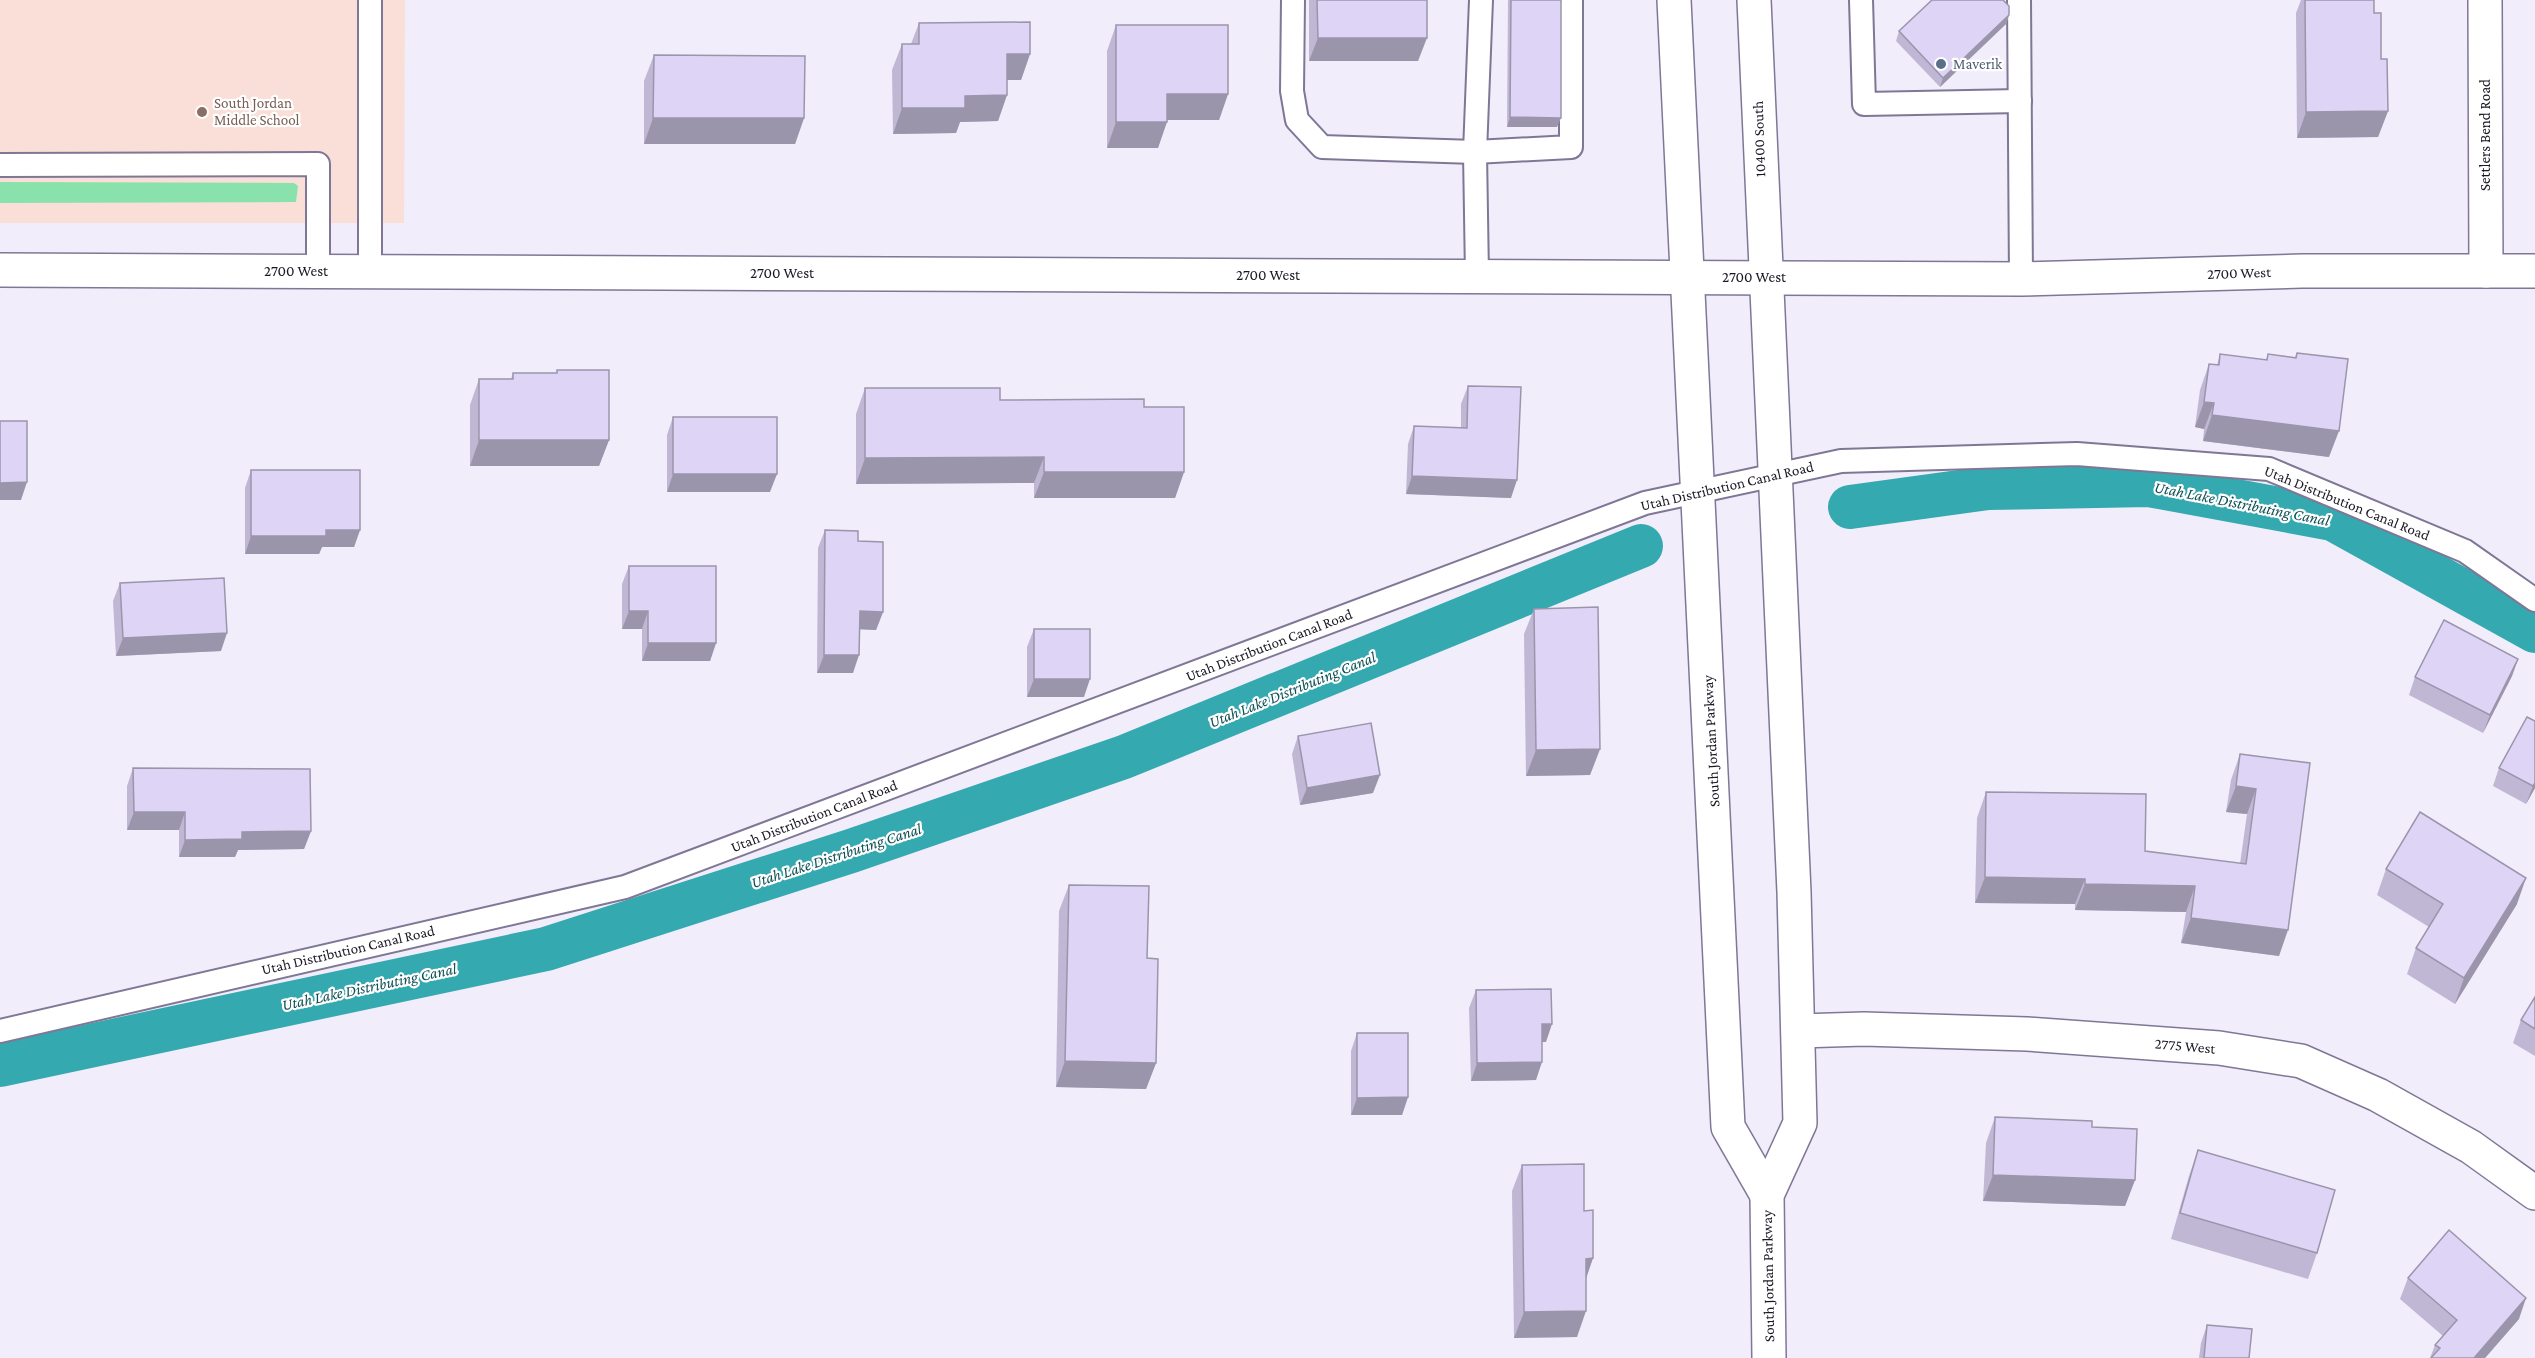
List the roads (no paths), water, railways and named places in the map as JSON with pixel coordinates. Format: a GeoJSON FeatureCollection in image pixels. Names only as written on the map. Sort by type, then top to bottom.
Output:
{"type":"FeatureCollection","features":[{"type":"Feature","properties":{"kind":"main road"},"geometry":{"type":"LineString","coordinates":[[1674,0],[1687,277]]}},
{"type":"Feature","properties":{"kind":"main road","name":"10400 South"},"geometry":{"type":"LineString","coordinates":[[1754,0],[1766,278]]}},
{"type":"Feature","properties":{"kind":"main road","name":"Settlers Bend Road"},"geometry":{"type":"LineString","coordinates":[[2485,0],[2486,271]]}},
{"type":"Feature","properties":{"kind":"main road","name":"2700 West"},"geometry":{"type":"LineString","coordinates":[[0,270],[2021,279],[2302,271],[2535,271]]}},
{"type":"Feature","properties":{"kind":"main road","name":"South Jordan Parkway"},"geometry":{"type":"LineString","coordinates":[[1687,277],[1700,492],[1728,1127],[1767,1195]]}},
{"type":"Feature","properties":{"kind":"main road","name":"South Jordan Parkway"},"geometry":{"type":"LineString","coordinates":[[1766,278],[1799,1032],[1800,1123],[1767,1195],[1769,1358]]}},
{"type":"Feature","properties":{"kind":"main road","name":"2775 West"},"geometry":{"type":"LineString","coordinates":[[1799,1032],[1864,1029],[2027,1034],[2219,1048],[2301,1061],[2378,1095],[2471,1147],[2535,1193]]}},
{"type":"Feature","properties":{"kind":"lane"},"geometry":{"type":"LineString","coordinates":[[370,0],[370,271]]}},
{"type":"Feature","properties":{"kind":"lane"},"geometry":{"type":"LineString","coordinates":[[1293,0],[1292,92],[1297,120],[1322,147],[1475,152],[1571,147],[1571,0]]}},
{"type":"Feature","properties":{"kind":"lane"},"geometry":{"type":"LineString","coordinates":[[1477,276],[1475,152],[1481,0]]}},
{"type":"Feature","properties":{"kind":"lane"},"geometry":{"type":"LineString","coordinates":[[1861,0],[1864,104],[2020,100]]}},
{"type":"Feature","properties":{"kind":"lane"},"geometry":{"type":"LineString","coordinates":[[2019,0],[2021,279]]}},
{"type":"Feature","properties":{"kind":"lane"},"geometry":{"type":"LineString","coordinates":[[0,165],[318,164],[318,271]]}},
{"type":"Feature","properties":{"kind":"lane","name":"Utah Distribution Canal Road"},"geometry":{"type":"LineString","coordinates":[[0,1031],[625,887],[1645,503],[1841,461],[2077,454],[2269,469],[2465,551],[2535,600]]}},
{"type":"Feature","properties":{"kind":"waterway","name":"Utah Lake Distributing Canal"},"geometry":{"type":"LineString","coordinates":[[1850,507],[1988,488],[2149,485],[2333,519],[2535,631]]}},
{"type":"Feature","properties":{"kind":"waterway","name":"Utah Lake Distributing Canal"},"geometry":{"type":"LineString","coordinates":[[0,1065],[546,949],[851,851],[1124,757],[1641,546]]}},
{"type":"Feature","properties":{"kind":"place","name":"Maverik"},"geometry":{"type":"Point","coordinates":[1941,64]}},
{"type":"Feature","properties":{"kind":"place","name":"South Jordan Middle School"},"geometry":{"type":"Point","coordinates":[202,112]}}]}
